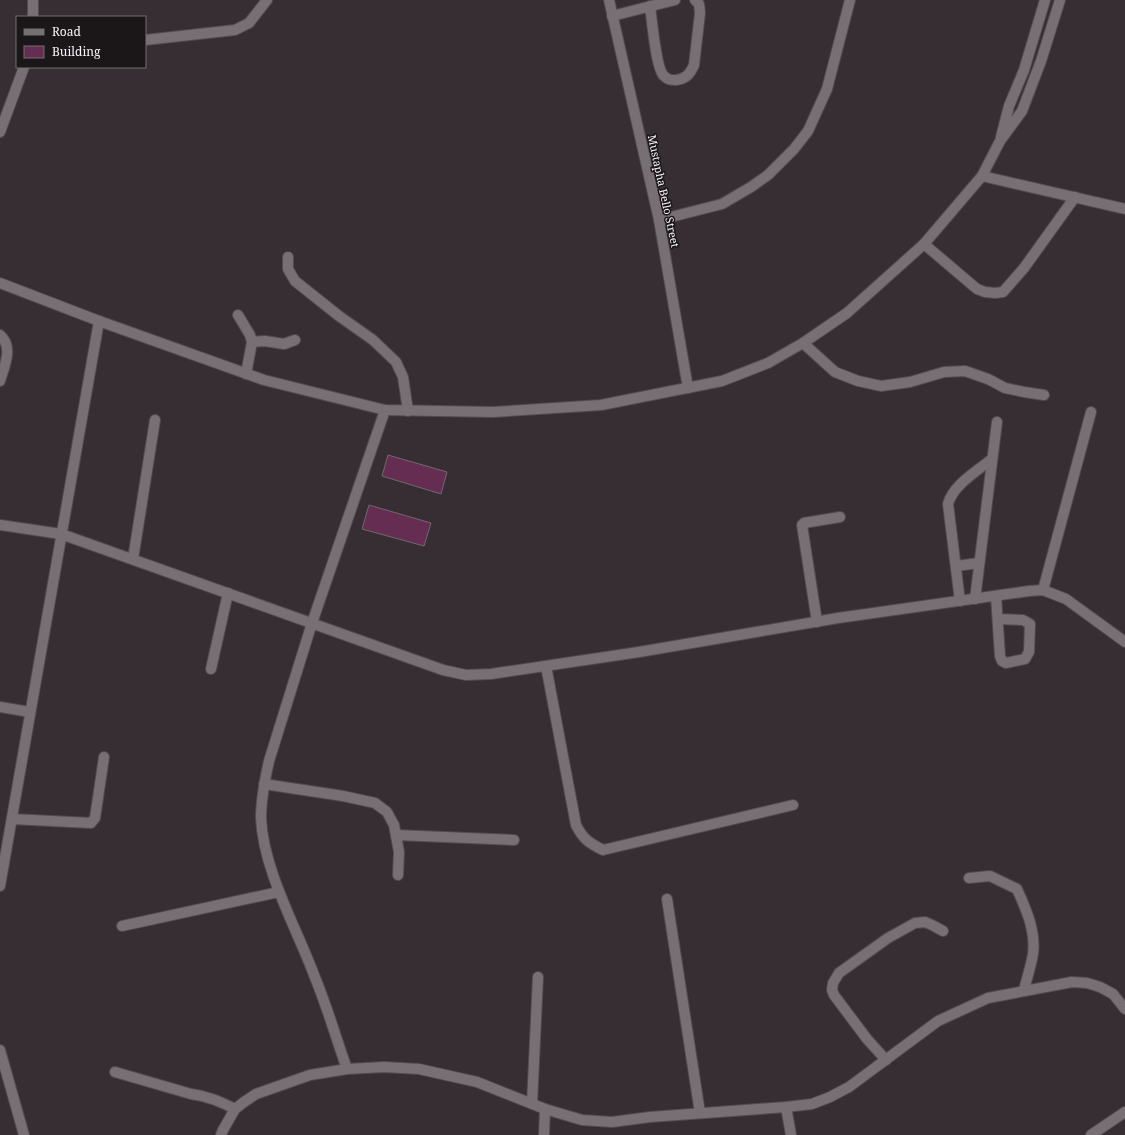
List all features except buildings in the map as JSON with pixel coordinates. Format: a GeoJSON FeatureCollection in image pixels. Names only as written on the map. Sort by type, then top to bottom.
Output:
{"type":"FeatureCollection","features":[{"type":"Feature","properties":{"kind":"street"},"geometry":{"type":"LineString","coordinates":[[33,0],[33,16]]}},
{"type":"Feature","properties":{"kind":"street"},"geometry":{"type":"LineString","coordinates":[[146,40],[235,30],[249,23],[267,0]]}},
{"type":"Feature","properties":{"kind":"street","name":"Mustapha Bello Street"},"geometry":{"type":"LineString","coordinates":[[609,0],[659,220],[688,388]]}},
{"type":"Feature","properties":{"kind":"street"},"geometry":{"type":"LineString","coordinates":[[612,16],[675,0]]}},
{"type":"Feature","properties":{"kind":"street"},"geometry":{"type":"LineString","coordinates":[[650,6],[659,67],[663,76],[670,80],[679,80],[686,77],[691,72],[694,65],[700,13],[699,4],[695,0]]}},
{"type":"Feature","properties":{"kind":"street"},"geometry":{"type":"LineString","coordinates":[[659,220],[722,204],[768,175],[794,149],[808,131],[827,89],[850,0]]}},
{"type":"Feature","properties":{"kind":"street"},"geometry":{"type":"LineString","coordinates":[[1000,141],[1009,106],[1024,70],[1045,0]]}},
{"type":"Feature","properties":{"kind":"street"},"geometry":{"type":"LineString","coordinates":[[1,284],[264,380],[385,410],[493,412],[601,405],[722,381],[768,363],[803,343],[847,313],[924,244],[982,176],[1000,141],[1022,111],[1041,61],[1060,0]]}},
{"type":"Feature","properties":{"kind":"street"},"geometry":{"type":"LineString","coordinates":[[0,132],[24,68]]}},
{"type":"Feature","properties":{"kind":"street"},"geometry":{"type":"LineString","coordinates":[[982,176],[1125,209]]}},
{"type":"Feature","properties":{"kind":"street"},"geometry":{"type":"LineString","coordinates":[[924,244],[977,289],[985,292],[1003,292],[1024,268],[1075,197]]}},
{"type":"Feature","properties":{"kind":"street"},"geometry":{"type":"LineString","coordinates":[[288,257],[288,269],[295,281],[339,316],[373,340],[396,362],[403,377],[408,411]]}},
{"type":"Feature","properties":{"kind":"street"},"geometry":{"type":"LineString","coordinates":[[238,315],[250,335],[252,342],[246,374]]}},
{"type":"Feature","properties":{"kind":"street"},"geometry":{"type":"LineString","coordinates":[[0,882],[99,321]]}},
{"type":"Feature","properties":{"kind":"street"},"geometry":{"type":"LineString","coordinates":[[0,335],[6,343],[8,351],[0,381]]}},
{"type":"Feature","properties":{"kind":"street"},"geometry":{"type":"LineString","coordinates":[[252,342],[265,341],[284,344],[294,340]]}},
{"type":"Feature","properties":{"kind":"street"},"geometry":{"type":"LineString","coordinates":[[803,343],[835,372],[858,381],[881,386],[910,382],[944,372],[966,371],[988,379],[1005,388],[1044,395]]}},
{"type":"Feature","properties":{"kind":"street"},"geometry":{"type":"LineString","coordinates":[[348,1069],[315,975],[279,892],[264,844],[261,817],[264,784],[269,761],[312,623],[385,410]]}},
{"type":"Feature","properties":{"kind":"street"},"geometry":{"type":"LineString","coordinates":[[1043,590],[1091,412]]}},
{"type":"Feature","properties":{"kind":"street"},"geometry":{"type":"LineString","coordinates":[[133,559],[155,420]]}},
{"type":"Feature","properties":{"kind":"street"},"geometry":{"type":"LineString","coordinates":[[975,599],[997,422]]}},
{"type":"Feature","properties":{"kind":"street"},"geometry":{"type":"LineString","coordinates":[[960,601],[948,504],[954,490],[992,459]]}},
{"type":"Feature","properties":{"kind":"street"},"geometry":{"type":"LineString","coordinates":[[817,622],[802,525],[804,523],[840,517]]}},
{"type":"Feature","properties":{"kind":"street"},"geometry":{"type":"LineString","coordinates":[[0,525],[61,534],[443,670],[466,675],[491,674],[546,666],[817,622],[1043,590],[1066,599],[1124,639]]}},
{"type":"Feature","properties":{"kind":"street"},"geometry":{"type":"LineString","coordinates":[[956,566],[979,563]]}},
{"type":"Feature","properties":{"kind":"street"},"geometry":{"type":"LineString","coordinates":[[211,669],[228,593]]}},
{"type":"Feature","properties":{"kind":"street"},"geometry":{"type":"LineString","coordinates":[[996,596],[1000,656],[1002,661],[1006,663],[1025,659],[1029,652],[1030,624],[1023,620],[998,619]]}},
{"type":"Feature","properties":{"kind":"street"},"geometry":{"type":"LineString","coordinates":[[546,666],[576,825],[580,834],[590,844],[603,850],[793,805]]}},
{"type":"Feature","properties":{"kind":"street"},"geometry":{"type":"LineString","coordinates":[[0,706],[30,712]]}},
{"type":"Feature","properties":{"kind":"street"},"geometry":{"type":"LineString","coordinates":[[12,819],[91,823],[95,818],[104,757]]}},
{"type":"Feature","properties":{"kind":"street"},"geometry":{"type":"LineString","coordinates":[[264,784],[343,796],[375,803],[387,812],[394,825],[399,852],[398,875]]}},
{"type":"Feature","properties":{"kind":"street"},"geometry":{"type":"LineString","coordinates":[[396,835],[514,840]]}},
{"type":"Feature","properties":{"kind":"street"},"geometry":{"type":"LineString","coordinates":[[969,878],[990,876],[1017,888],[1028,914],[1033,935],[1033,953],[1024,990]]}},
{"type":"Feature","properties":{"kind":"street"},"geometry":{"type":"LineString","coordinates":[[122,926],[279,892]]}},
{"type":"Feature","properties":{"kind":"street"},"geometry":{"type":"LineString","coordinates":[[667,899],[700,1113]]}},
{"type":"Feature","properties":{"kind":"street"},"geometry":{"type":"LineString","coordinates":[[886,1060],[867,1039],[834,995],[832,990],[833,983],[839,973],[888,938],[915,923],[925,922],[943,931]]}},
{"type":"Feature","properties":{"kind":"street"},"geometry":{"type":"LineString","coordinates":[[532,1104],[538,977]]}},
{"type":"Feature","properties":{"kind":"street"},"geometry":{"type":"LineString","coordinates":[[221,1135],[235,1110],[256,1094],[310,1075],[348,1069],[384,1067],[420,1068],[477,1082],[545,1109],[582,1120],[612,1122],[650,1117],[812,1104],[830,1098],[849,1087],[938,1021],[988,998],[1072,982],[1087,983],[1100,987],[1113,994],[1125,1009]]}},
{"type":"Feature","properties":{"kind":"street"},"geometry":{"type":"LineString","coordinates":[[0,1050],[24,1135]]}},
{"type":"Feature","properties":{"kind":"street"},"geometry":{"type":"LineString","coordinates":[[115,1072],[191,1094],[211,1098],[235,1110]]}},
{"type":"Feature","properties":{"kind":"street"},"geometry":{"type":"LineString","coordinates":[[786,1107],[791,1135]]}},
{"type":"Feature","properties":{"kind":"street"},"geometry":{"type":"LineString","coordinates":[[544,1135],[545,1109]]}},
{"type":"Feature","properties":{"kind":"street"},"geometry":{"type":"LineString","coordinates":[[1091,1135],[1125,1112]]}}]}
